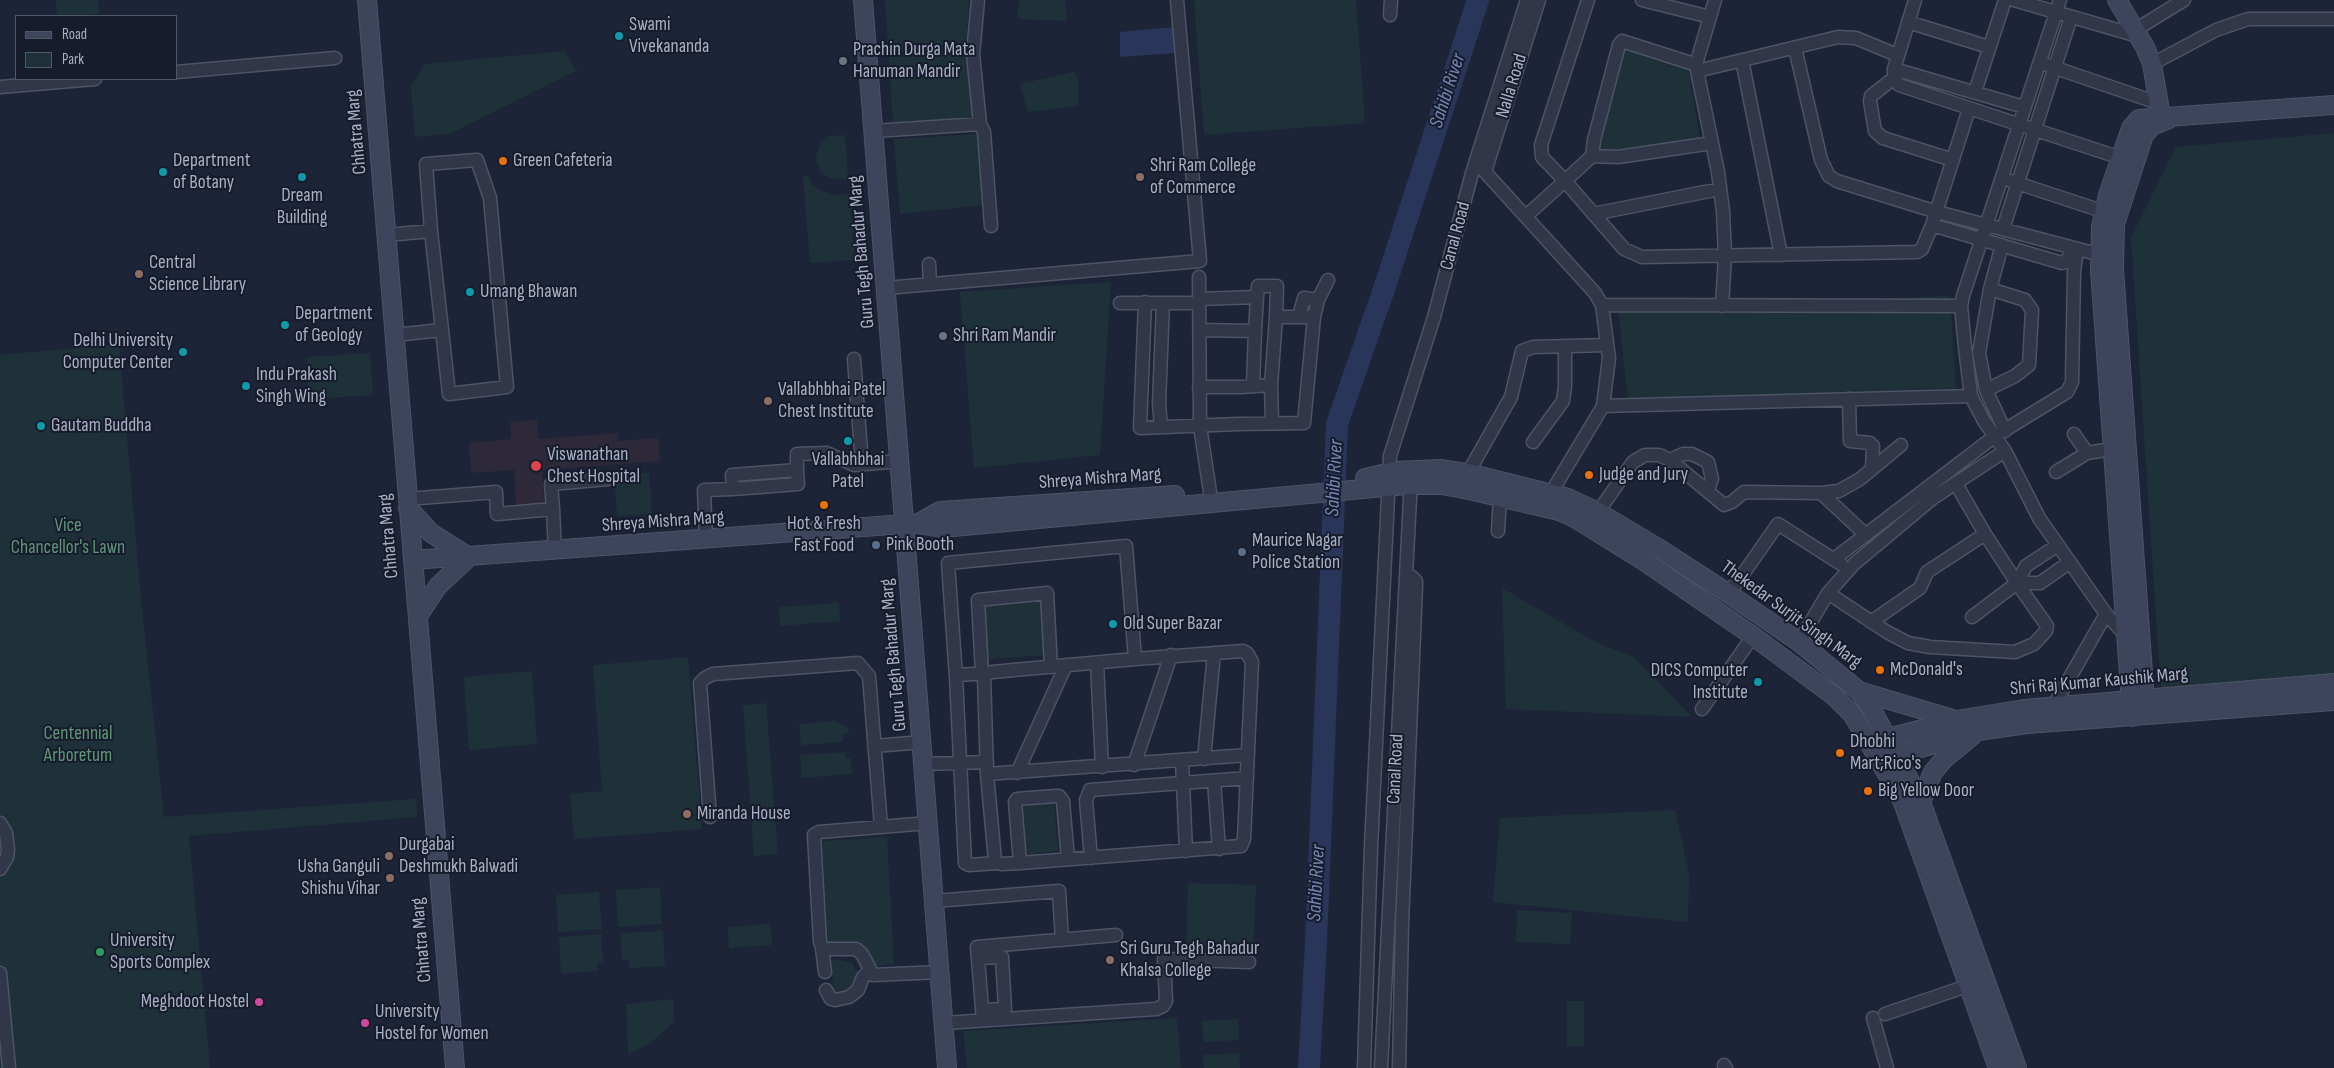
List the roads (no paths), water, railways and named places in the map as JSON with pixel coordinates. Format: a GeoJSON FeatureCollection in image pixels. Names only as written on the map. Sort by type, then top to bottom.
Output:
{"type":"FeatureCollection","features":[{"type":"Feature","properties":{"kind":"street","name":"Chhatra Marg"},"geometry":{"type":"LineString","coordinates":[[367,0],[407,504],[456,1068]]}},
{"type":"Feature","properties":{"kind":"street","name":"Guru Tegh Bahadur Marg"},"geometry":{"type":"LineString","coordinates":[[863,0],[900,461],[911,524],[923,742],[948,1068]]}},
{"type":"Feature","properties":{"kind":"street"},"geometry":{"type":"LineString","coordinates":[[978,0],[973,54],[980,124],[984,132],[990,226]]}},
{"type":"Feature","properties":{"kind":"street"},"geometry":{"type":"LineString","coordinates":[[886,288],[1200,261],[1177,0]]}},
{"type":"Feature","properties":{"kind":"street"},"geometry":{"type":"LineString","coordinates":[[1390,15],[1391,0]]}},
{"type":"Feature","properties":{"kind":"street","name":"Canal Road"},"geometry":{"type":"LineString","coordinates":[[1364,1064],[1381,480],[1434,317],[1476,162],[1527,0]]}},
{"type":"Feature","properties":{"kind":"street","name":"Nalla Road"},"geometry":{"type":"LineString","coordinates":[[1485,172],[1539,0]]}},
{"type":"Feature","properties":{"kind":"street"},"geometry":{"type":"LineString","coordinates":[[1588,0],[1541,145],[1542,157],[1624,249],[1633,255],[1654,258],[1917,252],[1922,249],[1937,212],[1969,109]]}},
{"type":"Feature","properties":{"kind":"street"},"geometry":{"type":"LineString","coordinates":[[1642,0],[1710,17]]}},
{"type":"Feature","properties":{"kind":"street"},"geometry":{"type":"LineString","coordinates":[[1715,0],[1697,68],[1720,189],[1725,256],[1722,306]]}},
{"type":"Feature","properties":{"kind":"street"},"geometry":{"type":"LineString","coordinates":[[1915,0],[1897,55],[1894,73],[1899,86],[2121,158]]}},
{"type":"Feature","properties":{"kind":"street"},"geometry":{"type":"LineString","coordinates":[[1975,92],[2005,0]]}},
{"type":"Feature","properties":{"kind":"street"},"geometry":{"type":"LineString","coordinates":[[2014,0],[2056,13],[2136,33]]}},
{"type":"Feature","properties":{"kind":"street"},"geometry":{"type":"LineString","coordinates":[[2000,434],[1984,422],[1971,396],[1961,306],[1973,262],[1987,225],[2018,124],[2060,0]]}},
{"type":"Feature","properties":{"kind":"street"},"geometry":{"type":"LineString","coordinates":[[2117,0],[2152,64],[2164,114]]}},
{"type":"Feature","properties":{"kind":"street"},"geometry":{"type":"LineString","coordinates":[[2136,33],[2176,2]]}},
{"type":"Feature","properties":{"kind":"street"},"geometry":{"type":"LineString","coordinates":[[2003,229],[2071,17]]}},
{"type":"Feature","properties":{"kind":"street"},"geometry":{"type":"LineString","coordinates":[[2152,64],[2216,30],[2248,19],[2334,19]]}},
{"type":"Feature","properties":{"kind":"street"},"geometry":{"type":"LineString","coordinates":[[1908,22],[1989,47]]}},
{"type":"Feature","properties":{"kind":"street"},"geometry":{"type":"LineString","coordinates":[[1526,216],[1592,156],[1594,140],[1619,45],[1622,41],[1697,68],[1742,60],[1838,37],[1848,37],[1897,55]]}},
{"type":"Feature","properties":{"kind":"street"},"geometry":{"type":"LineString","coordinates":[[1795,48],[1821,160],[1829,176],[1837,181],[1937,212],[2101,255]]}},
{"type":"Feature","properties":{"kind":"street"},"geometry":{"type":"LineString","coordinates":[[178,72],[335,58]]}},
{"type":"Feature","properties":{"kind":"street"},"geometry":{"type":"LineString","coordinates":[[1742,60],[1781,255]]}},
{"type":"Feature","properties":{"kind":"street"},"geometry":{"type":"LineString","coordinates":[[2040,63],[2164,114]]}},
{"type":"Feature","properties":{"kind":"street"},"geometry":{"type":"LineString","coordinates":[[1894,73],[1975,92],[2024,107]]}},
{"type":"Feature","properties":{"kind":"street"},"geometry":{"type":"LineString","coordinates":[[1894,73],[1871,96],[1874,131],[1883,138],[1953,160]]}},
{"type":"Feature","properties":{"kind":"street"},"geometry":{"type":"LineString","coordinates":[[0,87],[83,80]]}},
{"type":"Feature","properties":{"kind":"street"},"geometry":{"type":"LineString","coordinates":[[2139,708],[2125,636],[2101,255],[2101,227],[2104,212],[2121,158],[2135,122],[2139,119],[2164,114],[2334,105]]}},
{"type":"Feature","properties":{"kind":"street"},"geometry":{"type":"LineString","coordinates":[[2139,708],[2141,646],[2114,269],[2115,224],[2144,135],[2164,114]]}},
{"type":"Feature","properties":{"kind":"street"},"geometry":{"type":"LineString","coordinates":[[874,131],[980,124]]}},
{"type":"Feature","properties":{"kind":"street"},"geometry":{"type":"LineString","coordinates":[[1592,156],[1618,157],[1712,143]]}},
{"type":"Feature","properties":{"kind":"street"},"geometry":{"type":"LineString","coordinates":[[477,160],[490,198],[507,387],[448,394],[431,231],[426,164],[477,160]]}},
{"type":"Feature","properties":{"kind":"street"},"geometry":{"type":"LineString","coordinates":[[1476,162],[1596,293],[1602,305],[1609,358],[1603,406],[1551,492]]}},
{"type":"Feature","properties":{"kind":"street"},"geometry":{"type":"LineString","coordinates":[[2002,178],[2104,212]]}},
{"type":"Feature","properties":{"kind":"street"},"geometry":{"type":"LineString","coordinates":[[1593,214],[1720,189]]}},
{"type":"Feature","properties":{"kind":"street"},"geometry":{"type":"LineString","coordinates":[[1932,225],[2065,263],[2068,261],[2074,248]]}},
{"type":"Feature","properties":{"kind":"street"},"geometry":{"type":"LineString","coordinates":[[387,235],[431,231]]}},
{"type":"Feature","properties":{"kind":"street"},"geometry":{"type":"LineString","coordinates":[[2002,245],[1990,289],[1979,353],[1986,390],[2005,451],[2039,518],[2106,614],[2125,636],[2141,646]]}},
{"type":"Feature","properties":{"kind":"street"},"geometry":{"type":"LineString","coordinates":[[1834,559],[2000,434],[2061,397],[2070,387],[2074,248]]}},
{"type":"Feature","properties":{"kind":"street"},"geometry":{"type":"LineString","coordinates":[[928,264],[930,284]]}},
{"type":"Feature","properties":{"kind":"street"},"geometry":{"type":"LineString","coordinates":[[1199,277],[1200,426],[1210,492]]}},
{"type":"Feature","properties":{"kind":"street"},"geometry":{"type":"LineString","coordinates":[[1145,302],[1140,428],[1304,423],[1314,317],[1318,300],[1328,280]]}},
{"type":"Feature","properties":{"kind":"street"},"geometry":{"type":"LineString","coordinates":[[1253,386],[1258,286],[1277,286],[1271,385],[1272,423]]}},
{"type":"Feature","properties":{"kind":"street"},"geometry":{"type":"LineString","coordinates":[[1986,390],[2015,376],[2029,365],[2032,310],[2025,300],[1990,289]]}},
{"type":"Feature","properties":{"kind":"street"},"geometry":{"type":"LineString","coordinates":[[1120,303],[1257,297]]}},
{"type":"Feature","properties":{"kind":"street"},"geometry":{"type":"LineString","coordinates":[[1299,318],[1304,298],[1318,300]]}},
{"type":"Feature","properties":{"kind":"street"},"geometry":{"type":"LineString","coordinates":[[1161,427],[1159,387],[1163,302]]}},
{"type":"Feature","properties":{"kind":"street"},"geometry":{"type":"LineString","coordinates":[[1602,305],[1961,306]]}},
{"type":"Feature","properties":{"kind":"street"},"geometry":{"type":"LineString","coordinates":[[1276,317],[1314,317]]}},
{"type":"Feature","properties":{"kind":"street"},"geometry":{"type":"LineString","coordinates":[[394,335],[442,330]]}},
{"type":"Feature","properties":{"kind":"street"},"geometry":{"type":"LineString","coordinates":[[1200,330],[1255,330]]}},
{"type":"Feature","properties":{"kind":"street"},"geometry":{"type":"LineString","coordinates":[[1468,473],[1511,397],[1522,350],[1526,348],[1607,345]]}},
{"type":"Feature","properties":{"kind":"street"},"geometry":{"type":"LineString","coordinates":[[1534,442],[1563,401],[1565,346]]}},
{"type":"Feature","properties":{"kind":"street"},"geometry":{"type":"LineString","coordinates":[[854,359],[862,464]]}},
{"type":"Feature","properties":{"kind":"street"},"geometry":{"type":"LineString","coordinates":[[1199,387],[1271,385]]}},
{"type":"Feature","properties":{"kind":"street"},"geometry":{"type":"LineString","coordinates":[[1603,406],[1971,396]]}},
{"type":"Feature","properties":{"kind":"street"},"geometry":{"type":"LineString","coordinates":[[1849,399],[1850,441],[1870,443],[1873,446],[1872,469]]}},
{"type":"Feature","properties":{"kind":"street"},"geometry":{"type":"LineString","coordinates":[[2074,434],[2087,453]]}},
{"type":"Feature","properties":{"kind":"street"},"geometry":{"type":"LineString","coordinates":[[1598,512],[1633,462],[1640,457],[1652,454],[1670,460],[1724,504],[1732,502],[1744,492],[1821,493],[1839,491],[1872,469],[1901,445]]}},
{"type":"Feature","properties":{"kind":"street"},"geometry":{"type":"LineString","coordinates":[[2056,472],[2087,453],[2112,449]]}},
{"type":"Feature","properties":{"kind":"street"},"geometry":{"type":"LineString","coordinates":[[1798,642],[1828,594],[1849,569],[1933,498],[2005,451]]}},
{"type":"Feature","properties":{"kind":"street"},"geometry":{"type":"LineString","coordinates":[[706,540],[704,490],[798,484],[797,454],[827,453],[854,465],[900,461]]}},
{"type":"Feature","properties":{"kind":"street"},"geometry":{"type":"LineString","coordinates":[[1670,460],[1692,454],[1708,462],[1712,479],[1708,490]]}},
{"type":"Feature","properties":{"kind":"street","name":"Thekedar Surjit Singh Marg"},"geometry":{"type":"LineString","coordinates":[[1289,491],[1411,478],[1440,469],[1468,473],[1551,492],[1598,512],[1658,548],[1798,642],[1859,691],[1870,706],[1897,754],[1921,802],[2017,1068]]}},
{"type":"Feature","properties":{"kind":"street","name":"Canal Road"},"geometry":{"type":"LineString","coordinates":[[1381,1064],[1411,478]]}},
{"type":"Feature","properties":{"kind":"street","name":"Thekedar Surjit Singh Marg"},"geometry":{"type":"LineString","coordinates":[[1411,478],[1559,511],[1573,517],[1644,561],[1753,636],[1834,696],[1853,715],[1902,800],[1998,1068]]}},
{"type":"Feature","properties":{"kind":"street"},"geometry":{"type":"LineString","coordinates":[[554,551],[551,484],[608,479]]}},
{"type":"Feature","properties":{"kind":"street"},"geometry":{"type":"LineString","coordinates":[[1828,594],[1908,643],[1930,647],[2015,652],[2034,644],[2046,631],[2047,626],[1985,534],[1956,484]]}},
{"type":"Feature","properties":{"kind":"street","name":"Shreya Mishra Marg"},"geometry":{"type":"LineString","coordinates":[[911,524],[940,511],[1210,492],[1289,491]]}},
{"type":"Feature","properties":{"kind":"street","name":"Shreya Mishra Marg"},"geometry":{"type":"LineString","coordinates":[[413,560],[911,524],[942,528],[1289,491]]}},
{"type":"Feature","properties":{"kind":"street"},"geometry":{"type":"LineString","coordinates":[[407,504],[496,492],[498,514],[553,509]]}},
{"type":"Feature","properties":{"kind":"street"},"geometry":{"type":"LineString","coordinates":[[1821,493],[1866,535]]}},
{"type":"Feature","properties":{"kind":"street"},"geometry":{"type":"LineString","coordinates":[[1498,531],[1500,497]]}},
{"type":"Feature","properties":{"kind":"street"},"geometry":{"type":"LineString","coordinates":[[407,504],[431,533],[469,557],[438,586],[418,616]]}},
{"type":"Feature","properties":{"kind":"street"},"geometry":{"type":"LineString","coordinates":[[1726,592],[1736,584],[1778,524],[1849,569]]}},
{"type":"Feature","properties":{"kind":"street"},"geometry":{"type":"LineString","coordinates":[[1871,622],[1920,588],[1927,572],[1985,534]]}},
{"type":"Feature","properties":{"kind":"street"},"geometry":{"type":"LineString","coordinates":[[1972,618],[2018,584],[2026,566],[2058,545]]}},
{"type":"Feature","properties":{"kind":"street"},"geometry":{"type":"LineString","coordinates":[[956,677],[959,674],[1171,656],[1244,651],[1248,653],[1252,662],[1244,839],[1237,848],[969,866],[965,863],[956,677],[948,563],[1126,546],[1135,659]]}},
{"type":"Feature","properties":{"kind":"street"},"geometry":{"type":"LineString","coordinates":[[2018,584],[2040,583],[2070,562]]}},
{"type":"Feature","properties":{"kind":"street"},"geometry":{"type":"LineString","coordinates":[[1364,1064],[1399,1064],[1402,924],[1416,586],[1416,581],[1412,577],[1406,576]]}},
{"type":"Feature","properties":{"kind":"street"},"geometry":{"type":"LineString","coordinates":[[997,863],[994,857],[987,768],[983,679],[985,673],[978,600],[1047,593],[1051,667]]}},
{"type":"Feature","properties":{"kind":"street"},"geometry":{"type":"LineString","coordinates":[[2054,705],[2106,614]]}},
{"type":"Feature","properties":{"kind":"street"},"geometry":{"type":"LineString","coordinates":[[1702,709],[1753,636]]}},
{"type":"Feature","properties":{"kind":"street"},"geometry":{"type":"LineString","coordinates":[[1204,759],[1214,653]]}},
{"type":"Feature","properties":{"kind":"street"},"geometry":{"type":"LineString","coordinates":[[1134,765],[1171,656]]}},
{"type":"Feature","properties":{"kind":"street"},"geometry":{"type":"LineString","coordinates":[[1098,662],[1102,767]]}},
{"type":"Feature","properties":{"kind":"street"},"geometry":{"type":"LineString","coordinates":[[710,817],[700,684],[705,678],[713,674],[858,663],[864,667],[869,676],[881,827]]}},
{"type":"Feature","properties":{"kind":"street"},"geometry":{"type":"LineString","coordinates":[[1017,772],[1066,665]]}},
{"type":"Feature","properties":{"kind":"street","name":"Shri Raj Kumar Kaushik Marg"},"geometry":{"type":"LineString","coordinates":[[1881,761],[1897,754],[1978,731],[2334,683]]}},
{"type":"Feature","properties":{"kind":"street"},"geometry":{"type":"LineString","coordinates":[[1859,691],[1957,720]]}},
{"type":"Feature","properties":{"kind":"street","name":"Shri Raj Kumar Kaushik Marg"},"geometry":{"type":"LineString","coordinates":[[1872,746],[1888,738],[1957,720],[2054,705],[2139,708],[2334,701]]}},
{"type":"Feature","properties":{"kind":"street"},"geometry":{"type":"LineString","coordinates":[[1921,802],[1933,772],[1944,759],[1978,731]]}},
{"type":"Feature","properties":{"kind":"street"},"geometry":{"type":"LineString","coordinates":[[874,746],[923,742]]}},
{"type":"Feature","properties":{"kind":"street"},"geometry":{"type":"LineString","coordinates":[[925,764],[960,763],[1017,772],[1134,765],[1248,755]]}},
{"type":"Feature","properties":{"kind":"street"},"geometry":{"type":"LineString","coordinates":[[1182,761],[1186,851]]}},
{"type":"Feature","properties":{"kind":"street"},"geometry":{"type":"LineString","coordinates":[[1089,768],[1090,790],[1086,800],[1091,858]]}},
{"type":"Feature","properties":{"kind":"street"},"geometry":{"type":"LineString","coordinates":[[1090,790],[1247,778]]}},
{"type":"Feature","properties":{"kind":"street"},"geometry":{"type":"LineString","coordinates":[[1214,781],[1219,849]]}},
{"type":"Feature","properties":{"kind":"street"},"geometry":{"type":"LineString","coordinates":[[1020,863],[1015,802],[1017,799],[1056,796],[1060,796],[1063,801],[1068,860]]}},
{"type":"Feature","properties":{"kind":"street"},"geometry":{"type":"LineString","coordinates":[[825,972],[820,942],[814,835],[819,832],[929,822]]}},
{"type":"Feature","properties":{"kind":"street"},"geometry":{"type":"LineString","coordinates":[[0,823],[6,833],[8,849],[7,857],[0,869]]}},
{"type":"Feature","properties":{"kind":"street"},"geometry":{"type":"LineString","coordinates":[[935,901],[1059,891],[1062,940]]}},
{"type":"Feature","properties":{"kind":"street"},"geometry":{"type":"LineString","coordinates":[[982,1015],[977,947],[1116,935]]}},
{"type":"Feature","properties":{"kind":"street"},"geometry":{"type":"LineString","coordinates":[[822,948],[856,949],[862,954],[873,975],[940,972]]}},
{"type":"Feature","properties":{"kind":"street"},"geometry":{"type":"LineString","coordinates":[[944,1023],[1005,1009],[1002,956],[978,958]]}},
{"type":"Feature","properties":{"kind":"street"},"geometry":{"type":"LineString","coordinates":[[982,1015],[1156,1009],[1163,1006],[1166,1001],[1164,959],[1250,962]]}},
{"type":"Feature","properties":{"kind":"street"},"geometry":{"type":"LineString","coordinates":[[826,990],[830,999],[835,1000],[849,997],[858,990],[863,977],[870,970]]}},
{"type":"Feature","properties":{"kind":"street"},"geometry":{"type":"LineString","coordinates":[[0,973],[9,1068]]}},
{"type":"Feature","properties":{"kind":"street"},"geometry":{"type":"LineString","coordinates":[[1886,1068],[1879,1016],[1986,980]]}},
{"type":"Feature","properties":{"kind":"water"},"geometry":{"type":"Polygon","coordinates":[[[1174,27],[1175,53],[1120,57],[1120,32],[1174,27]]]}},
{"type":"Feature","properties":{"kind":"waterway","name":"Sahibi River"},"geometry":{"type":"LineString","coordinates":[[1309,1068],[1316,942],[1337,424],[1385,286],[1478,0]]}},
{"type":"Feature","properties":{"kind":"place","name":"Swami Vivekananda"},"geometry":{"type":"Point","coordinates":[619,36]}},
{"type":"Feature","properties":{"kind":"place","name":"Prachin Durga Mata Hanuman Mandir"},"geometry":{"type":"Point","coordinates":[843,61]}},
{"type":"Feature","properties":{"kind":"place","name":"Green Cafeteria"},"geometry":{"type":"Point","coordinates":[503,161]}},
{"type":"Feature","properties":{"kind":"place","name":"Department of Botany"},"geometry":{"type":"Point","coordinates":[163,172]}},
{"type":"Feature","properties":{"kind":"place","name":"Dream Building"},"geometry":{"type":"Point","coordinates":[302,177]}},
{"type":"Feature","properties":{"kind":"place","name":"Shri Ram College of Commerce"},"geometry":{"type":"Point","coordinates":[1140,177]}},
{"type":"Feature","properties":{"kind":"place","name":"Central Science Library"},"geometry":{"type":"Point","coordinates":[139,274]}},
{"type":"Feature","properties":{"kind":"place","name":"Umang Bhawan"},"geometry":{"type":"Point","coordinates":[470,292]}},
{"type":"Feature","properties":{"kind":"place","name":"Department of Geology"},"geometry":{"type":"Point","coordinates":[285,325]}},
{"type":"Feature","properties":{"kind":"place","name":"Shri Ram Mandir"},"geometry":{"type":"Point","coordinates":[943,336]}},
{"type":"Feature","properties":{"kind":"place","name":"Delhi University Computer Center"},"geometry":{"type":"Point","coordinates":[183,352]}},
{"type":"Feature","properties":{"kind":"place","name":"Indu Prakash Singh Wing"},"geometry":{"type":"Point","coordinates":[246,386]}},
{"type":"Feature","properties":{"kind":"place","name":"Vallabhbhai Patel Chest Institute"},"geometry":{"type":"Point","coordinates":[768,401]}},
{"type":"Feature","properties":{"kind":"place","name":"Gautam Buddha"},"geometry":{"type":"Point","coordinates":[41,426]}},
{"type":"Feature","properties":{"kind":"place","name":"Vallabhbhai Patel"},"geometry":{"type":"Point","coordinates":[848,441]}},
{"type":"Feature","properties":{"kind":"place","name":"Viswanathan Chest Hospital"},"geometry":{"type":"Point","coordinates":[536,466]}},
{"type":"Feature","properties":{"kind":"place","name":"Judge and Jury"},"geometry":{"type":"Point","coordinates":[1589,475]}},
{"type":"Feature","properties":{"kind":"place","name":"Hot & Fresh Fast Food"},"geometry":{"type":"Point","coordinates":[824,505]}},
{"type":"Feature","properties":{"kind":"place","name":"Pink Booth"},"geometry":{"type":"Point","coordinates":[876,545]}},
{"type":"Feature","properties":{"kind":"place","name":"Maurice Nagar Police Station"},"geometry":{"type":"Point","coordinates":[1242,552]}},
{"type":"Feature","properties":{"kind":"place","name":"Old Super Bazar"},"geometry":{"type":"Point","coordinates":[1113,624]}},
{"type":"Feature","properties":{"kind":"place","name":"McDonald's"},"geometry":{"type":"Point","coordinates":[1880,670]}},
{"type":"Feature","properties":{"kind":"place","name":"DICS Computer Institute"},"geometry":{"type":"Point","coordinates":[1758,682]}},
{"type":"Feature","properties":{"kind":"place","name":"Dhobhi Mart;Rico's"},"geometry":{"type":"Point","coordinates":[1840,753]}},
{"type":"Feature","properties":{"kind":"place","name":"Big Yellow Door"},"geometry":{"type":"Point","coordinates":[1868,791]}},
{"type":"Feature","properties":{"kind":"place","name":"Miranda House"},"geometry":{"type":"Point","coordinates":[687,814]}},
{"type":"Feature","properties":{"kind":"place","name":"Durgabai Deshmukh Balwadi"},"geometry":{"type":"Point","coordinates":[389,856]}},
{"type":"Feature","properties":{"kind":"place","name":"Usha Ganguli Shishu Vihar"},"geometry":{"type":"Point","coordinates":[390,878]}},
{"type":"Feature","properties":{"kind":"place","name":"University Sports Complex"},"geometry":{"type":"Point","coordinates":[100,952]}},
{"type":"Feature","properties":{"kind":"place","name":"Sri Guru Tegh Bahadur Khalsa College"},"geometry":{"type":"Point","coordinates":[1110,960]}},
{"type":"Feature","properties":{"kind":"place","name":"Meghdoot Hostel"},"geometry":{"type":"Point","coordinates":[259,1002]}},
{"type":"Feature","properties":{"kind":"place","name":"University Hostel for Women"},"geometry":{"type":"Point","coordinates":[365,1023]}},
{"type":"Feature","properties":{"kind":"park label","name":"Vice Chancellor's Lawn"},"geometry":{"type":"Point","coordinates":[68,537]}},
{"type":"Feature","properties":{"kind":"park label","name":"Centennial Arboretum"},"geometry":{"type":"Point","coordinates":[78,745]}}]}
